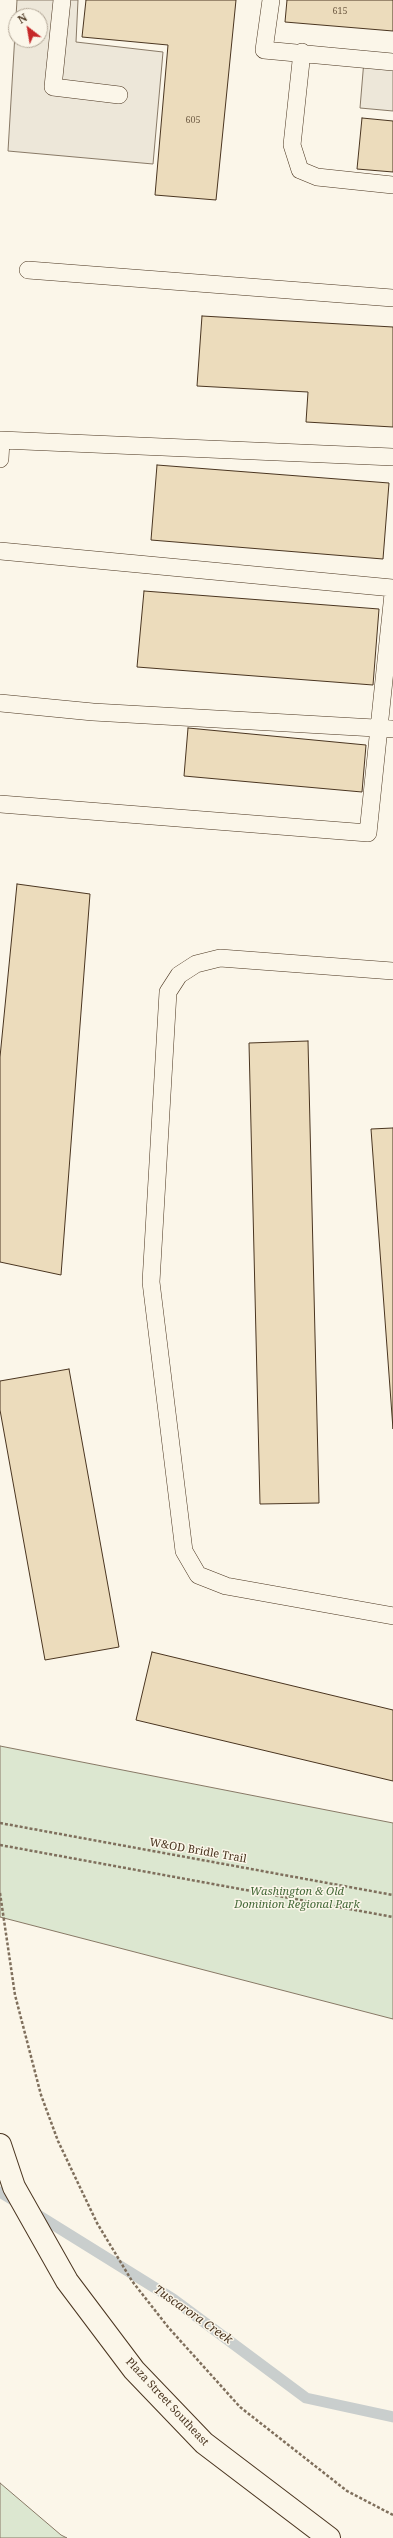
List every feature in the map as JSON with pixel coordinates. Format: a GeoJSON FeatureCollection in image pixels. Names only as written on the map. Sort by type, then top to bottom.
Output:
{"type":"FeatureCollection","features":[{"type":"Feature","properties":{"kind":"main road","name":"Plaza Street Southeast"},"geometry":{"type":"LineString","coordinates":[[0,2145],[14,2187],[67,2281],[134,2370],[204,2443],[329,2538]]}},
{"type":"Feature","properties":{"kind":"lane"},"geometry":{"type":"LineString","coordinates":[[62,0],[53,87],[118,95]]}},
{"type":"Feature","properties":{"kind":"lane"},"geometry":{"type":"LineString","coordinates":[[270,0],[264,50],[302,52],[393,62]]}},
{"type":"Feature","properties":{"kind":"lane"},"geometry":{"type":"LineString","coordinates":[[302,52],[292,145],[300,170],[317,176],[393,185]]}},
{"type":"Feature","properties":{"kind":"lane"},"geometry":{"type":"LineString","coordinates":[[28,270],[393,298]]}},
{"type":"Feature","properties":{"kind":"lane"},"geometry":{"type":"LineString","coordinates":[[0,459],[1,440],[393,456]]}},
{"type":"Feature","properties":{"kind":"lane"},"geometry":{"type":"LineString","coordinates":[[0,551],[393,588]]}},
{"type":"Feature","properties":{"kind":"lane"},"geometry":{"type":"LineString","coordinates":[[0,804],[368,833],[386,729],[393,594]]}},
{"type":"Feature","properties":{"kind":"lane"},"geometry":{"type":"LineString","coordinates":[[0,703],[93,712],[386,729]]}},
{"type":"Feature","properties":{"kind":"lane"},"geometry":{"type":"LineString","coordinates":[[393,971],[220,958],[196,964],[179,974],[168,992],[151,1282],[184,1550],[198,1575],[226,1586],[393,1616]]}},
{"type":"Feature","properties":{"kind":"path","name":"W&OD Bridle Trail"},"geometry":{"type":"LineString","coordinates":[[0,1823],[393,1895]]}},
{"type":"Feature","properties":{"kind":"path"},"geometry":{"type":"LineString","coordinates":[[0,1845],[393,1917]]}},
{"type":"Feature","properties":{"kind":"path"},"geometry":{"type":"LineString","coordinates":[[0,1893],[15,1995],[41,2095],[58,2141],[97,2223],[132,2281],[168,2327],[240,2407],[347,2491],[393,2516]]}},
{"type":"Feature","properties":{"kind":"green space","name":"Washington & Old Dominion Regional Park"},"geometry":{"type":"Polygon","coordinates":[[[0,1746],[393,1823],[393,2019],[0,1917],[0,1746]]]}},
{"type":"Feature","properties":{"kind":"green space"},"geometry":{"type":"Polygon","coordinates":[[[0,2483],[61,2535],[67,2538],[0,2538],[0,2483]]]}},
{"type":"Feature","properties":{"kind":"shaded area"},"geometry":{"type":"Polygon","coordinates":[[[17,0],[78,0],[76,42],[163,52],[153,164],[8,151],[14,48],[48,48],[48,8],[16,8],[17,0]]]}},
{"type":"Feature","properties":{"kind":"shaded area"},"geometry":{"type":"Polygon","coordinates":[[[364,60],[393,62],[393,111],[360,108],[364,60]]]}},
{"type":"Feature","properties":{"kind":"building"},"geometry":{"type":"Polygon","coordinates":[[[86,0],[236,0],[216,200],[155,195],[168,45],[82,37],[86,0]]]}},
{"type":"Feature","properties":{"kind":"building"},"geometry":{"type":"Polygon","coordinates":[[[287,0],[393,0],[393,31],[285,22],[287,0]]]}},
{"type":"Feature","properties":{"kind":"building"},"geometry":{"type":"Polygon","coordinates":[[[362,118],[393,121],[393,172],[357,169],[362,118]]]}},
{"type":"Feature","properties":{"kind":"building"},"geometry":{"type":"Polygon","coordinates":[[[202,316],[393,327],[393,427],[306,422],[308,392],[197,386],[202,316]]]}},
{"type":"Feature","properties":{"kind":"building"},"geometry":{"type":"Polygon","coordinates":[[[157,465],[389,483],[383,559],[151,540],[157,465]]]}},
{"type":"Feature","properties":{"kind":"building"},"geometry":{"type":"Polygon","coordinates":[[[144,591],[379,609],[373,685],[137,667],[144,591]]]}},
{"type":"Feature","properties":{"kind":"building"},"geometry":{"type":"Polygon","coordinates":[[[188,728],[366,745],[362,792],[184,776],[188,728]]]}},
{"type":"Feature","properties":{"kind":"building"},"geometry":{"type":"Polygon","coordinates":[[[17,884],[90,894],[61,1275],[0,1262],[0,1057],[17,884]]]}},
{"type":"Feature","properties":{"kind":"building"},"geometry":{"type":"Polygon","coordinates":[[[308,1041],[319,1503],[260,1504],[249,1043],[308,1041]]]}},
{"type":"Feature","properties":{"kind":"building"},"geometry":{"type":"Polygon","coordinates":[[[393,1128],[393,1429],[371,1129],[393,1128]]]}},
{"type":"Feature","properties":{"kind":"building"},"geometry":{"type":"Polygon","coordinates":[[[69,1369],[119,1647],[45,1660],[0,1410],[0,1381],[69,1369]]]}},
{"type":"Feature","properties":{"kind":"building"},"geometry":{"type":"Polygon","coordinates":[[[152,1652],[393,1710],[393,1781],[136,1720],[152,1652]]]}},
{"type":"Feature","properties":{"kind":"waterway","name":"Tuscarora Creek"},"geometry":{"type":"LineString","coordinates":[[0,2192],[18,2203]]}},
{"type":"Feature","properties":{"kind":"waterway","name":"Tuscarora Creek"},"geometry":{"type":"LineString","coordinates":[[33,2212],[173,2299],[306,2398],[393,2417]]}}]}
